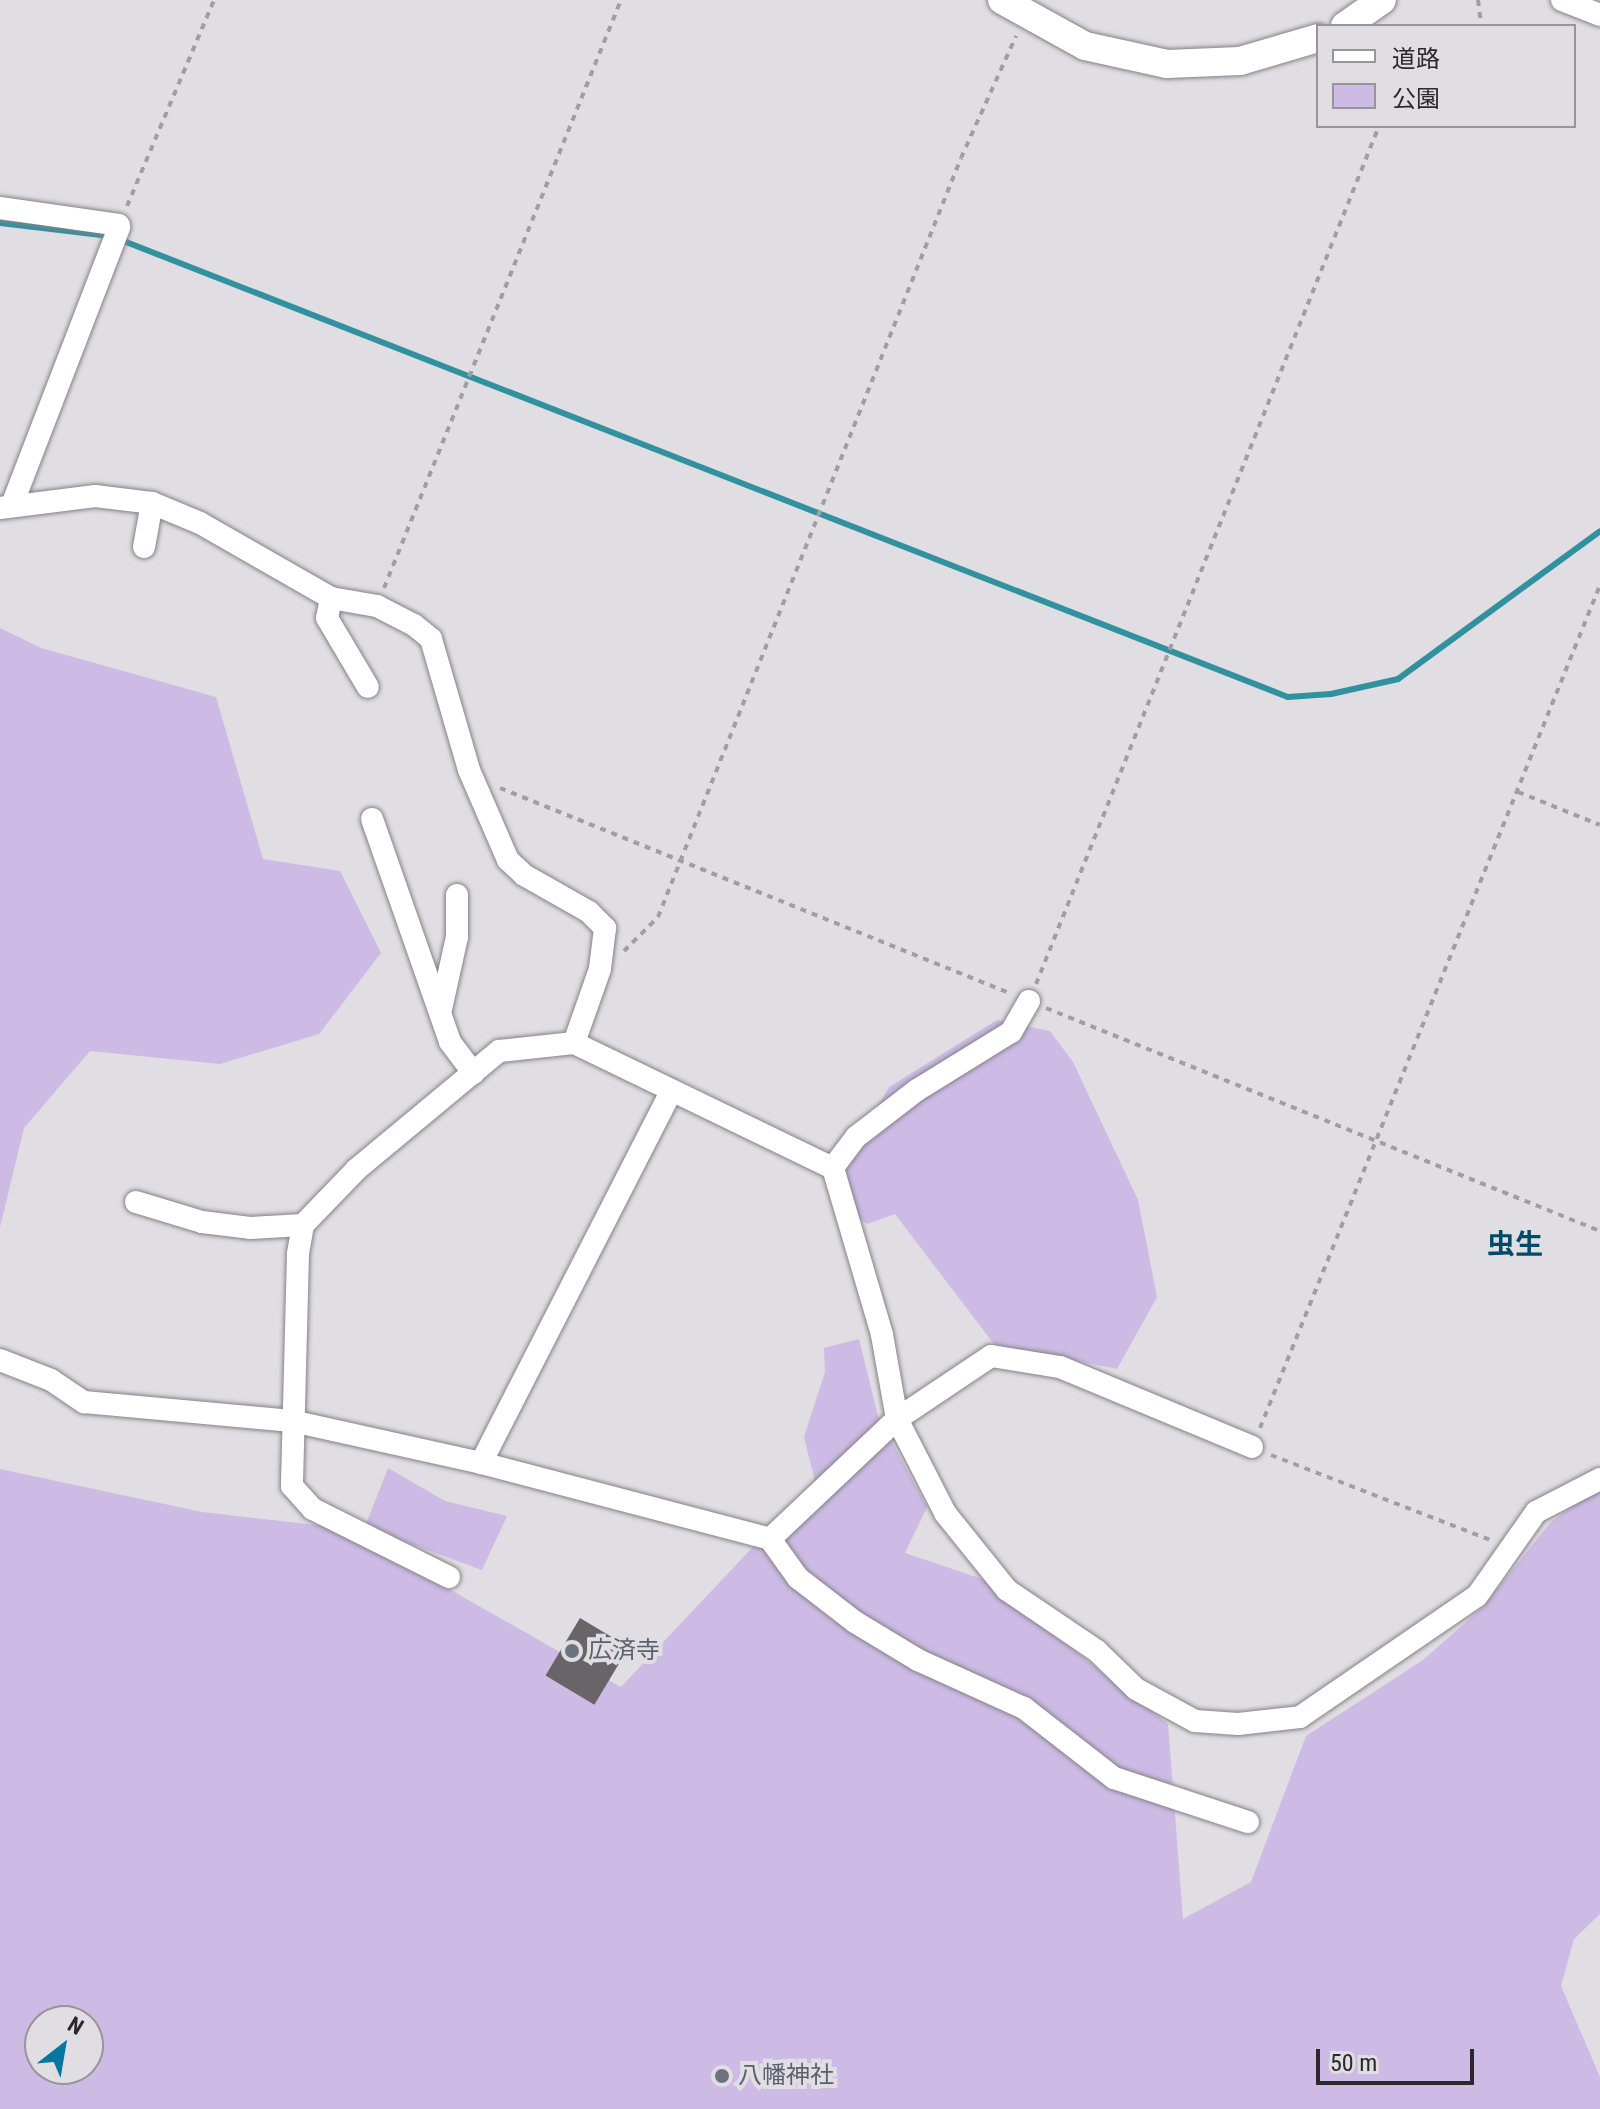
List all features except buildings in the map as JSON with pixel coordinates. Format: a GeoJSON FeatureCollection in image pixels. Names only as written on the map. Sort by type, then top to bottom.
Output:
{"type":"FeatureCollection","features":[{"type":"Feature","properties":{"kind":"main road"},"geometry":{"type":"LineString","coordinates":[[1348,24],[1382,0]]}},
{"type":"Feature","properties":{"kind":"main road"},"geometry":{"type":"LineString","coordinates":[[1014,6],[1085,46],[1167,64],[1240,61],[1316,39]]}},
{"type":"Feature","properties":{"kind":"street"},"geometry":{"type":"LineString","coordinates":[[1562,0],[1600,15]]}},
{"type":"Feature","properties":{"kind":"street"},"geometry":{"type":"LineString","coordinates":[[0,208],[116,231],[6,506],[95,496],[152,503],[200,523],[331,598],[377,606],[431,639],[472,777],[508,860],[524,875],[589,912],[605,928],[600,969],[574,1043]]}},
{"type":"Feature","properties":{"kind":"street"},"geometry":{"type":"LineString","coordinates":[[144,547],[152,503]]}},
{"type":"Feature","properties":{"kind":"street"},"geometry":{"type":"LineString","coordinates":[[331,598],[327,618],[368,687]]}},
{"type":"Feature","properties":{"kind":"street"},"geometry":{"type":"LineString","coordinates":[[372,819],[450,1042],[473,1073]]}},
{"type":"Feature","properties":{"kind":"street"},"geometry":{"type":"LineString","coordinates":[[440,1010],[457,937],[457,895]]}},
{"type":"Feature","properties":{"kind":"street"},"geometry":{"type":"LineString","coordinates":[[833,1168],[856,1137],[905,1100],[1011,1032],[1029,1001]]}},
{"type":"Feature","properties":{"kind":"street"},"geometry":{"type":"LineString","coordinates":[[449,1577],[313,1509],[292,1486],[292,1421],[303,1225],[357,1169],[499,1051],[574,1043],[670,1093],[833,1168],[882,1335],[897,1419],[945,1513],[1007,1590],[1097,1651],[1136,1689],[1195,1721],[1238,1724],[1300,1717],[1477,1596],[1508,1547],[1536,1512],[1600,1479]]}},
{"type":"Feature","properties":{"kind":"street"},"geometry":{"type":"LineString","coordinates":[[481,1463],[670,1093]]}},
{"type":"Feature","properties":{"kind":"street"},"geometry":{"type":"LineString","coordinates":[[136,1202],[202,1222],[250,1228],[303,1225]]}},
{"type":"Feature","properties":{"kind":"street"},"geometry":{"type":"LineString","coordinates":[[770,1539],[897,1419],[991,1356],[1060,1367],[1252,1447]]}},
{"type":"Feature","properties":{"kind":"street"},"geometry":{"type":"LineString","coordinates":[[0,1360],[51,1380],[84,1402],[292,1421],[481,1463],[770,1539],[798,1578],[855,1622],[918,1660],[1024,1708],[1114,1778],[1248,1822]]}},
{"type":"Feature","properties":{"kind":"path"},"geometry":{"type":"LineString","coordinates":[[116,231],[214,0]]}},
{"type":"Feature","properties":{"kind":"path"},"geometry":{"type":"LineString","coordinates":[[377,606],[621,0]]}},
{"type":"Feature","properties":{"kind":"path"},"geometry":{"type":"LineString","coordinates":[[1478,0],[1481,24]]}},
{"type":"Feature","properties":{"kind":"path"},"geometry":{"type":"LineString","coordinates":[[600,969],[637,942],[658,917],[961,158],[1014,6]]}},
{"type":"Feature","properties":{"kind":"path"},"geometry":{"type":"LineString","coordinates":[[1029,1001],[1378,128]]}},
{"type":"Feature","properties":{"kind":"path"},"geometry":{"type":"LineString","coordinates":[[1508,1547],[1252,1447],[1600,585]]}},
{"type":"Feature","properties":{"kind":"path"},"geometry":{"type":"LineString","coordinates":[[472,777],[1600,1231]]}},
{"type":"Feature","properties":{"kind":"path"},"geometry":{"type":"LineString","coordinates":[[1518,792],[1600,825]]}},
{"type":"Feature","properties":{"kind":"green space"},"geometry":{"type":"Polygon","coordinates":[[[0,628],[41,648],[216,697],[263,859],[340,871],[381,953],[319,1034],[220,1064],[90,1051],[24,1128],[0,1227],[0,628]]]}},
{"type":"Feature","properties":{"kind":"green space"},"geometry":{"type":"Polygon","coordinates":[[[997,1020],[1050,1031],[1073,1062],[1138,1200],[1157,1297],[1117,1369],[994,1344],[895,1214],[867,1224],[828,1192],[889,1087],[997,1020]]]}},
{"type":"Feature","properties":{"kind":"green space"},"geometry":{"type":"Polygon","coordinates":[[[859,1339],[878,1416],[927,1507],[905,1553],[985,1580],[1168,1724],[1183,1919],[1251,1882],[1306,1736],[1423,1660],[1483,1607],[1550,1523],[1600,1486],[1600,1914],[1574,1939],[1561,1986],[1600,2077],[1600,2109],[0,2109],[0,1469],[202,1512],[342,1528],[621,1687],[815,1481],[804,1437],[825,1372],[824,1348],[859,1339]]]}},
{"type":"Feature","properties":{"kind":"green space"},"geometry":{"type":"Polygon","coordinates":[[[388,1468],[445,1501],[507,1516],[482,1570],[365,1527],[388,1468]]]}},
{"type":"Feature","properties":{"kind":"waterway"},"geometry":{"type":"LineString","coordinates":[[0,223],[110,236]]}},
{"type":"Feature","properties":{"kind":"waterway"},"geometry":{"type":"LineString","coordinates":[[121,240],[1288,697],[1331,694],[1398,679],[1600,531]]}},
{"type":"Feature","properties":{"kind":"place","name":"広済寺"},"geometry":{"type":"Point","coordinates":[572,1651]}},
{"type":"Feature","properties":{"kind":"place","name":"八幡神社"},"geometry":{"type":"Point","coordinates":[722,2076]}},
{"type":"Feature","properties":{"kind":"district","name":"虫生"},"geometry":{"type":"Point","coordinates":[1515,1245]}}]}
